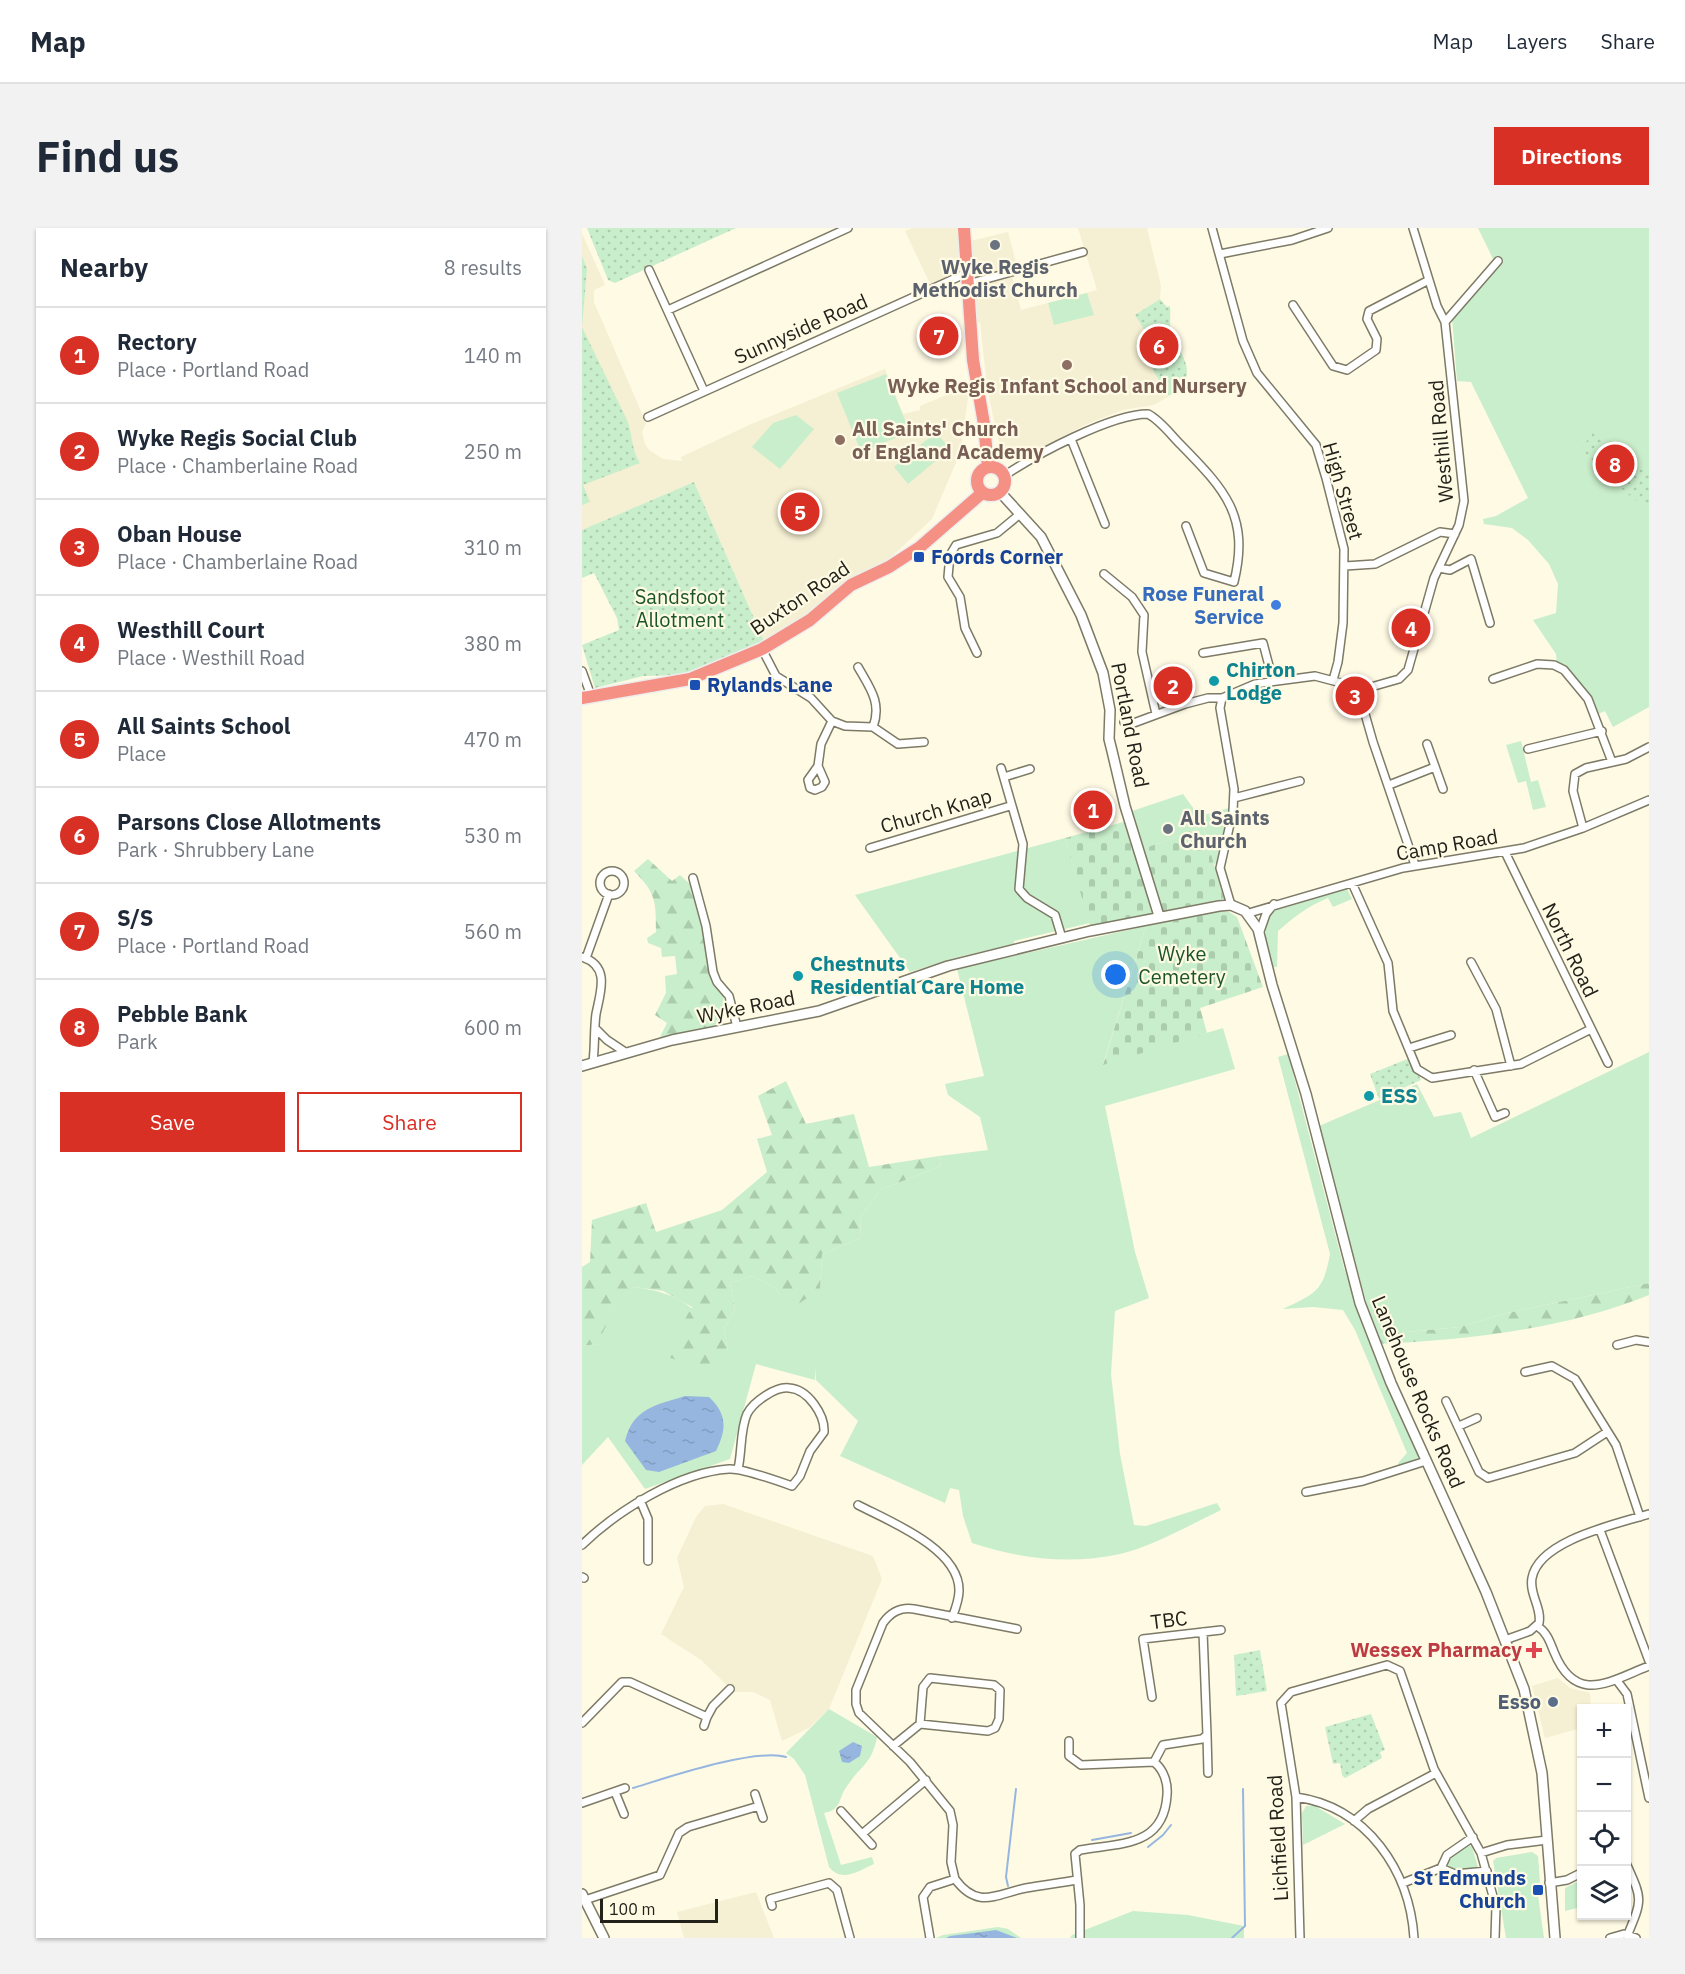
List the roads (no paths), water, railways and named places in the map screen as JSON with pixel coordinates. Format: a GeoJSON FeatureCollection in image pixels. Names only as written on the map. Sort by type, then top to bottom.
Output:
{"type":"FeatureCollection","features":[{"type":"Feature","properties":{"kind":"highway"},"geometry":{"type":"LineString","coordinates":[[964,228],[973,360],[984,424],[988,467]]}},
{"type":"Feature","properties":{"kind":"highway"},"geometry":{"type":"LineString","coordinates":[[988,467],[999,470],[1004,476],[1005,485],[1000,492],[993,495],[982,493],[976,480],[980,471],[988,467]]}},
{"type":"Feature","properties":{"kind":"highway","name":"Buxton Road"},"geometry":{"type":"LineString","coordinates":[[587,697],[690,679],[762,649],[810,620],[850,585],[889,567],[920,547],[982,493]]}},
{"type":"Feature","properties":{"kind":"main road","name":"Portland Road"},"geometry":{"type":"LineString","coordinates":[[1000,492],[1041,537],[1057,563],[1081,615],[1103,673],[1110,710],[1109,739],[1125,806],[1159,916]]}},
{"type":"Feature","properties":{"kind":"main road"},"geometry":{"type":"LineString","coordinates":[[1159,916],[1231,905],[1249,913]]}},
{"type":"Feature","properties":{"kind":"main road","name":"Lanehouse Rocks Road"},"geometry":{"type":"LineString","coordinates":[[1249,913],[1259,934],[1272,986],[1306,1094],[1360,1303],[1426,1461],[1486,1592],[1524,1689],[1534,1727],[1542,1773],[1555,1938]]}},
{"type":"Feature","properties":{"kind":"main road","name":"Wyke Road"},"geometry":{"type":"LineString","coordinates":[[582,1066],[672,1040],[819,1011],[919,974],[1159,916]]}},
{"type":"Feature","properties":{"kind":"main road"},"geometry":{"type":"LineString","coordinates":[[584,1897],[604,1938]]}},
{"type":"Feature","properties":{"kind":"street"},"geometry":{"type":"LineString","coordinates":[[668,310],[848,228]]}},
{"type":"Feature","properties":{"kind":"street","name":"High Street"},"geometry":{"type":"LineString","coordinates":[[1212,228],[1243,341],[1257,373],[1316,445],[1343,541],[1345,566],[1343,623],[1338,662],[1333,680]]}},
{"type":"Feature","properties":{"kind":"street"},"geometry":{"type":"LineString","coordinates":[[1220,254],[1267,246],[1328,228]]}},
{"type":"Feature","properties":{"kind":"street","name":"Westhill Road"},"geometry":{"type":"LineString","coordinates":[[1364,689],[1382,685],[1406,673],[1439,568],[1462,514],[1464,496],[1445,322],[1437,306],[1413,228]]}},
{"type":"Feature","properties":{"kind":"street","name":"Sunnyside Road"},"geometry":{"type":"LineString","coordinates":[[648,417],[968,278],[1083,252]]}},
{"type":"Feature","properties":{"kind":"street"},"geometry":{"type":"LineString","coordinates":[[1445,322],[1498,261]]}},
{"type":"Feature","properties":{"kind":"street"},"geometry":{"type":"LineString","coordinates":[[649,270],[704,391]]}},
{"type":"Feature","properties":{"kind":"street"},"geometry":{"type":"LineString","coordinates":[[1293,305],[1333,366],[1347,370],[1376,350],[1377,339],[1367,319],[1369,311],[1429,280]]}},
{"type":"Feature","properties":{"kind":"street"},"geometry":{"type":"LineString","coordinates":[[1004,476],[1071,439],[1131,416],[1148,414],[1154,417],[1215,480],[1229,501],[1240,534],[1234,582],[1204,573],[1186,526]]}},
{"type":"Feature","properties":{"kind":"street"},"geometry":{"type":"LineString","coordinates":[[1071,439],[1105,524]]}},
{"type":"Feature","properties":{"kind":"street"},"geometry":{"type":"LineString","coordinates":[[977,652],[964,628],[960,597],[948,577],[947,568],[951,550],[956,546],[997,533],[1020,514]]}},
{"type":"Feature","properties":{"kind":"street"},"geometry":{"type":"LineString","coordinates":[[1345,566],[1375,564],[1440,532],[1455,534]]}},
{"type":"Feature","properties":{"kind":"street"},"geometry":{"type":"LineString","coordinates":[[1439,568],[1450,570],[1471,559],[1490,623]]}},
{"type":"Feature","properties":{"kind":"street"},"geometry":{"type":"LineString","coordinates":[[1104,574],[1132,597],[1144,615],[1142,652],[1156,714]]}},
{"type":"Feature","properties":{"kind":"street"},"geometry":{"type":"LineString","coordinates":[[1203,652],[1263,643],[1273,681]]}},
{"type":"Feature","properties":{"kind":"street"},"geometry":{"type":"LineString","coordinates":[[762,649],[776,676],[811,698],[832,721],[845,726],[873,727],[898,744],[924,742]]}},
{"type":"Feature","properties":{"kind":"street"},"geometry":{"type":"LineString","coordinates":[[1493,679],[1537,664],[1559,668],[1572,678],[1588,699],[1612,762]]}},
{"type":"Feature","properties":{"kind":"street"},"geometry":{"type":"LineString","coordinates":[[858,667],[877,702],[878,713],[873,727]]}},
{"type":"Feature","properties":{"kind":"street"},"geometry":{"type":"LineString","coordinates":[[582,671],[587,697]]}},
{"type":"Feature","properties":{"kind":"street"},"geometry":{"type":"LineString","coordinates":[[1124,722],[1131,724],[1208,698],[1222,698],[1242,688],[1273,681],[1315,676],[1364,689],[1365,714],[1415,865]]}},
{"type":"Feature","properties":{"kind":"street"},"geometry":{"type":"LineString","coordinates":[[1222,698],[1220,708],[1232,771],[1234,798],[1220,868],[1231,905]]}},
{"type":"Feature","properties":{"kind":"street"},"geometry":{"type":"LineString","coordinates":[[818,766],[823,738],[832,721]]}},
{"type":"Feature","properties":{"kind":"street"},"geometry":{"type":"LineString","coordinates":[[1528,749],[1602,731]]}},
{"type":"Feature","properties":{"kind":"street"},"geometry":{"type":"LineString","coordinates":[[1427,744],[1443,789]]}},
{"type":"Feature","properties":{"kind":"street"},"geometry":{"type":"LineString","coordinates":[[1583,828],[1573,791],[1574,777],[1586,768],[1631,757],[1649,747]]}},
{"type":"Feature","properties":{"kind":"street"},"geometry":{"type":"LineString","coordinates":[[1389,785],[1435,767]]}},
{"type":"Feature","properties":{"kind":"street","name":"Church Knap"},"geometry":{"type":"LineString","coordinates":[[1001,768],[1010,806],[1023,844],[1019,889],[1027,898],[1055,915],[1062,938]]}},
{"type":"Feature","properties":{"kind":"street","name":"Church Knap"},"geometry":{"type":"LineString","coordinates":[[1004,777],[1030,769]]}},
{"type":"Feature","properties":{"kind":"street"},"geometry":{"type":"LineString","coordinates":[[1234,798],[1300,781]]}},
{"type":"Feature","properties":{"kind":"street","name":"Camp Road"},"geometry":{"type":"LineString","coordinates":[[1249,913],[1276,903],[1415,865],[1505,852],[1583,828],[1649,800]]}},
{"type":"Feature","properties":{"kind":"street","name":"Church Knap"},"geometry":{"type":"LineString","coordinates":[[870,848],[1010,806]]}},
{"type":"Feature","properties":{"kind":"street","name":"North Road"},"geometry":{"type":"LineString","coordinates":[[1505,852],[1608,1063]]}},
{"type":"Feature","properties":{"kind":"street"},"geometry":{"type":"LineString","coordinates":[[693,878],[706,926],[713,972],[717,982],[729,996],[737,1027]]}},
{"type":"Feature","properties":{"kind":"street"},"geometry":{"type":"LineString","coordinates":[[1352,883],[1389,966],[1392,1005],[1419,1072],[1435,1077],[1511,1066],[1526,1062],[1591,1029]]}},
{"type":"Feature","properties":{"kind":"street"},"geometry":{"type":"LineString","coordinates":[[593,1062],[597,1030],[596,1017],[602,994],[602,980],[597,968],[584,958],[609,894]]}},
{"type":"Feature","properties":{"kind":"street"},"geometry":{"type":"LineString","coordinates":[[1259,934],[1266,914],[1276,903]]}},
{"type":"Feature","properties":{"kind":"street"},"geometry":{"type":"LineString","coordinates":[[1471,962],[1496,1009],[1511,1066]]}},
{"type":"Feature","properties":{"kind":"street"},"geometry":{"type":"LineString","coordinates":[[597,1030],[625,1052]]}},
{"type":"Feature","properties":{"kind":"street"},"geometry":{"type":"LineString","coordinates":[[1409,1048],[1451,1035]]}},
{"type":"Feature","properties":{"kind":"street"},"geometry":{"type":"LineString","coordinates":[[1474,1070],[1494,1117],[1505,1113]]}},
{"type":"Feature","properties":{"kind":"street"},"geometry":{"type":"LineString","coordinates":[[1617,1345],[1636,1340],[1649,1342]]}},
{"type":"Feature","properties":{"kind":"street"},"geometry":{"type":"LineString","coordinates":[[1525,1372],[1549,1366],[1569,1374],[1578,1382],[1620,1452],[1640,1517]]}},
{"type":"Feature","properties":{"kind":"street"},"geometry":{"type":"LineString","coordinates":[[582,1545],[640,1500],[661,1489],[711,1472],[738,1469],[792,1486],[800,1476],[810,1451],[824,1432],[822,1415],[816,1406],[801,1393],[788,1387],[776,1390],[764,1397],[747,1414],[738,1469]]}},
{"type":"Feature","properties":{"kind":"street"},"geometry":{"type":"LineString","coordinates":[[1446,1401],[1480,1474],[1490,1479],[1575,1453],[1607,1432]]}},
{"type":"Feature","properties":{"kind":"street"},"geometry":{"type":"LineString","coordinates":[[1459,1426],[1477,1418]]}},
{"type":"Feature","properties":{"kind":"street"},"geometry":{"type":"LineString","coordinates":[[1306,1492],[1363,1481],[1426,1461]]}},
{"type":"Feature","properties":{"kind":"street"},"geometry":{"type":"LineString","coordinates":[[640,1500],[648,1519],[648,1561]]}},
{"type":"Feature","properties":{"kind":"street"},"geometry":{"type":"LineString","coordinates":[[858,1505],[923,1539],[949,1565],[957,1578],[960,1592],[952,1618]]}},
{"type":"Feature","properties":{"kind":"street"},"geometry":{"type":"LineString","coordinates":[[1537,1626],[1539,1616],[1532,1583],[1537,1564],[1556,1548],[1649,1514]]}},
{"type":"Feature","properties":{"kind":"street"},"geometry":{"type":"LineString","coordinates":[[1600,1530],[1649,1661]]}},
{"type":"Feature","properties":{"kind":"street"},"geometry":{"type":"LineString","coordinates":[[1017,1629],[906,1608],[888,1615],[855,1698],[859,1713],[926,1780],[953,1818],[951,1862],[955,1879],[965,1892],[982,1898],[1077,1880]]}},
{"type":"Feature","properties":{"kind":"street"},"geometry":{"type":"LineString","coordinates":[[1505,1640],[1537,1626]]}},
{"type":"Feature","properties":{"kind":"street"},"geometry":{"type":"LineString","coordinates":[[1537,1626],[1545,1632],[1561,1669],[1567,1677],[1588,1685],[1618,1682],[1625,1676],[1649,1666]]}},
{"type":"Feature","properties":{"kind":"street","name":"TBC"},"geometry":{"type":"LineString","coordinates":[[1152,1697],[1143,1639],[1221,1630]]}},
{"type":"Feature","properties":{"kind":"street"},"geometry":{"type":"LineString","coordinates":[[1203,1632],[1208,1773]]}},
{"type":"Feature","properties":{"kind":"street","name":"Lichfield Road"},"geometry":{"type":"LineString","coordinates":[[1300,1938],[1296,1797],[1282,1701],[1291,1692],[1384,1665],[1395,1667],[1400,1671],[1436,1773]]}},
{"type":"Feature","properties":{"kind":"street"},"geometry":{"type":"LineString","coordinates":[[893,1746],[920,1724],[988,1731],[994,1728],[999,1719],[1000,1690],[994,1685],[930,1678],[923,1687],[920,1724]]}},
{"type":"Feature","properties":{"kind":"street"},"geometry":{"type":"LineString","coordinates":[[582,1723],[615,1687],[625,1681],[707,1717]]}},
{"type":"Feature","properties":{"kind":"street"},"geometry":{"type":"LineString","coordinates":[[1618,1682],[1627,1694],[1649,1798]]}},
{"type":"Feature","properties":{"kind":"street"},"geometry":{"type":"LineString","coordinates":[[704,1726],[715,1704],[730,1689]]}},
{"type":"Feature","properties":{"kind":"street"},"geometry":{"type":"LineString","coordinates":[[1154,1762],[1163,1745],[1202,1739],[1207,1735]]}},
{"type":"Feature","properties":{"kind":"street"},"geometry":{"type":"LineString","coordinates":[[1069,1741],[1069,1755],[1081,1765],[1154,1762]]}},
{"type":"Feature","properties":{"kind":"street"},"geometry":{"type":"LineString","coordinates":[[1639,1755],[1649,1752]]}},
{"type":"Feature","properties":{"kind":"street"},"geometry":{"type":"LineString","coordinates":[[1080,1938],[1080,1905],[1074,1858],[1077,1851],[1140,1839],[1161,1822],[1166,1809],[1167,1789],[1163,1774],[1154,1762]]}},
{"type":"Feature","properties":{"kind":"street"},"geometry":{"type":"LineString","coordinates":[[1354,1821],[1368,1809],[1436,1773],[1481,1853],[1496,1907],[1495,1938]]}},
{"type":"Feature","properties":{"kind":"street"},"geometry":{"type":"LineString","coordinates":[[862,1834],[926,1780]]}},
{"type":"Feature","properties":{"kind":"street"},"geometry":{"type":"LineString","coordinates":[[582,1803],[625,1788]]}},
{"type":"Feature","properties":{"kind":"street"},"geometry":{"type":"LineString","coordinates":[[615,1791],[624,1814]]}},
{"type":"Feature","properties":{"kind":"street"},"geometry":{"type":"LineString","coordinates":[[755,1794],[763,1818]]}},
{"type":"Feature","properties":{"kind":"street"},"geometry":{"type":"LineString","coordinates":[[1296,1797],[1326,1804],[1354,1821],[1380,1846],[1403,1883],[1411,1908],[1414,1938]]}},
{"type":"Feature","properties":{"kind":"street"},"geometry":{"type":"LineString","coordinates":[[584,1897],[660,1875],[679,1833],[685,1828],[759,1806]]}},
{"type":"Feature","properties":{"kind":"street"},"geometry":{"type":"LineString","coordinates":[[841,1811],[872,1845]]}},
{"type":"Feature","properties":{"kind":"street"},"geometry":{"type":"LineString","coordinates":[[1403,1883],[1441,1868],[1447,1855],[1473,1837]]}},
{"type":"Feature","properties":{"kind":"street"},"geometry":{"type":"LineString","coordinates":[[1481,1853],[1507,1845],[1546,1840]]}},
{"type":"Feature","properties":{"kind":"street"},"geometry":{"type":"LineString","coordinates":[[1610,1938],[1632,1936],[1639,1909],[1640,1898],[1627,1866]]}},
{"type":"Feature","properties":{"kind":"street"},"geometry":{"type":"LineString","coordinates":[[1441,1868],[1455,1874],[1487,1871]]}},
{"type":"Feature","properties":{"kind":"street"},"geometry":{"type":"LineString","coordinates":[[1549,1883],[1567,1880],[1577,1875]]}},
{"type":"Feature","properties":{"kind":"street"},"geometry":{"type":"LineString","coordinates":[[930,1938],[924,1894],[930,1887],[955,1879]]}},
{"type":"Feature","properties":{"kind":"street"},"geometry":{"type":"LineString","coordinates":[[770,1899],[823,1883],[832,1884],[837,1890],[850,1938]]}},
{"type":"Feature","properties":{"kind":"water"},"geometry":{"type":"Polygon","coordinates":[[[685,1396],[709,1397],[719,1410],[723,1429],[716,1451],[659,1472],[646,1470],[625,1441],[629,1430],[640,1415],[655,1405],[685,1396]]]}},
{"type":"Feature","properties":{"kind":"water"},"geometry":{"type":"Polygon","coordinates":[[[853,1742],[862,1746],[860,1756],[849,1763],[842,1762],[839,1751],[853,1742]]]}},
{"type":"Feature","properties":{"kind":"water"},"geometry":{"type":"Polygon","coordinates":[[[996,1930],[1017,1938],[946,1938],[950,1936],[996,1930]]]}},
{"type":"Feature","properties":{"kind":"waterway"},"geometry":{"type":"LineString","coordinates":[[633,1788],[732,1760],[772,1755],[786,1757]]}},
{"type":"Feature","properties":{"kind":"waterway"},"geometry":{"type":"LineString","coordinates":[[1008,1886],[1006,1877],[1016,1789]]}},
{"type":"Feature","properties":{"kind":"waterway"},"geometry":{"type":"LineString","coordinates":[[1232,1938],[1245,1926],[1243,1789]]}},
{"type":"Feature","properties":{"kind":"waterway"},"geometry":{"type":"LineString","coordinates":[[1148,1847],[1171,1825]]}},
{"type":"Feature","properties":{"kind":"waterway"},"geometry":{"type":"LineString","coordinates":[[1092,1840],[1131,1833]]}},
{"type":"Feature","properties":{"kind":"place","name":"Wyke Regis Methodist Church"},"geometry":{"type":"Point","coordinates":[995,245]}},
{"type":"Feature","properties":{"kind":"place","name":"S/S"},"geometry":{"type":"Point","coordinates":[939,336]}},
{"type":"Feature","properties":{"kind":"place","name":"Parsons Close Allotments"},"geometry":{"type":"Point","coordinates":[1159,346]}},
{"type":"Feature","properties":{"kind":"place","name":"Wyke Regis Infant School and Nursery"},"geometry":{"type":"Point","coordinates":[1067,365]}},
{"type":"Feature","properties":{"kind":"place","name":"All Saints' Church of England Academy"},"geometry":{"type":"Point","coordinates":[840,440]}},
{"type":"Feature","properties":{"kind":"place","name":"Pebble Bank"},"geometry":{"type":"Point","coordinates":[1615,464]}},
{"type":"Feature","properties":{"kind":"place","name":"All Saints School"},"geometry":{"type":"Point","coordinates":[800,512]}},
{"type":"Feature","properties":{"kind":"place","name":"Foords Corner"},"geometry":{"type":"Point","coordinates":[919,557]}},
{"type":"Feature","properties":{"kind":"place","name":"Rose Funeral Service"},"geometry":{"type":"Point","coordinates":[1276,605]}},
{"type":"Feature","properties":{"kind":"place","name":"Westhill Court"},"geometry":{"type":"Point","coordinates":[1411,628]}},
{"type":"Feature","properties":{"kind":"place","name":"Chirton Lodge"},"geometry":{"type":"Point","coordinates":[1214,681]}},
{"type":"Feature","properties":{"kind":"place","name":"Rylands Lane"},"geometry":{"type":"Point","coordinates":[695,685]}},
{"type":"Feature","properties":{"kind":"place","name":"Wyke Regis Social Club"},"geometry":{"type":"Point","coordinates":[1173,686]}},
{"type":"Feature","properties":{"kind":"place","name":"Oban House"},"geometry":{"type":"Point","coordinates":[1355,696]}},
{"type":"Feature","properties":{"kind":"place","name":"Rectory"},"geometry":{"type":"Point","coordinates":[1093,810]}},
{"type":"Feature","properties":{"kind":"place","name":"All Saints Church"},"geometry":{"type":"Point","coordinates":[1168,829]}},
{"type":"Feature","properties":{"kind":"place","name":"Chestnuts Residential Care Home"},"geometry":{"type":"Point","coordinates":[798,976]}},
{"type":"Feature","properties":{"kind":"place","name":"ESS"},"geometry":{"type":"Point","coordinates":[1369,1096]}},
{"type":"Feature","properties":{"kind":"place","name":"Wessex Pharmacy"},"geometry":{"type":"Point","coordinates":[1534,1650]}},
{"type":"Feature","properties":{"kind":"place","name":"Esso"},"geometry":{"type":"Point","coordinates":[1553,1702]}},
{"type":"Feature","properties":{"kind":"place","name":"St Edmunds Church"},"geometry":{"type":"Point","coordinates":[1538,1890]}},
{"type":"Feature","properties":{"kind":"park label","name":"Sandsfoot Allotment"},"geometry":{"type":"Point","coordinates":[680,608]}},
{"type":"Feature","properties":{"kind":"park label","name":"Wyke Cemetery"},"geometry":{"type":"Point","coordinates":[1182,966]}}]}
